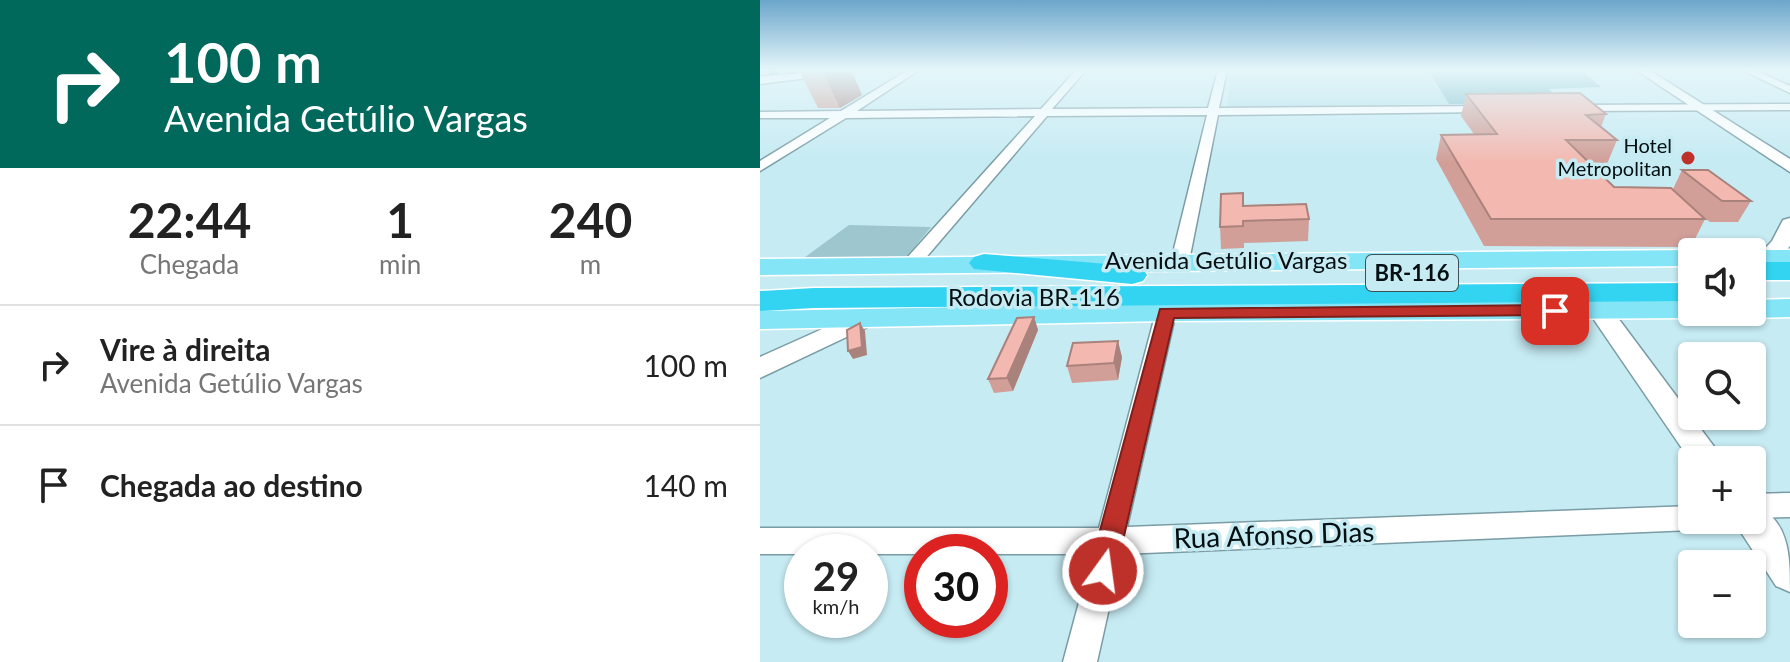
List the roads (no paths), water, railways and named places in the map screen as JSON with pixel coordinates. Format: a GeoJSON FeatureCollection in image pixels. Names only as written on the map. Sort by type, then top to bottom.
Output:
{"type":"FeatureCollection","features":[{"type":"Feature","properties":{"kind":"highway","name":"BR-116"},"geometry":{"type":"LineString","coordinates":[[984,263],[1132,275]]}},
{"type":"Feature","properties":{"kind":"highway","name":"Rodovia BR-116"},"geometry":{"type":"LineString","coordinates":[[760,281],[1678,272]]}},
{"type":"Feature","properties":{"kind":"highway"},"geometry":{"type":"LineString","coordinates":[[1766,292],[1790,292]]}},
{"type":"Feature","properties":{"kind":"highway","name":"Rodovia BR-116"},"geometry":{"type":"LineString","coordinates":[[760,301],[814,308],[1595,302],[1678,293]]}},
{"type":"Feature","properties":{"kind":"highway","name":"BR-116"},"geometry":{"type":"LineString","coordinates":[[1532,311],[1595,302]]}},
{"type":"Feature","properties":{"kind":"highway","name":"BR-116"},"geometry":{"type":"LineString","coordinates":[[814,308],[820,305],[1241,303],[1278,312]]}},
{"type":"Feature","properties":{"kind":"main road"},"geometry":{"type":"LineString","coordinates":[[1691,101],[1790,167]]}},
{"type":"Feature","properties":{"kind":"main road"},"geometry":{"type":"LineString","coordinates":[[1770,263],[1790,224]]}},
{"type":"Feature","properties":{"kind":"main road","name":"Avenida Getúlio Vargas"},"geometry":{"type":"LineString","coordinates":[[760,267],[1678,258]]}},
{"type":"Feature","properties":{"kind":"main road"},"geometry":{"type":"LineString","coordinates":[[1595,302],[1678,308]]}},
{"type":"Feature","properties":{"kind":"main road"},"geometry":{"type":"LineString","coordinates":[[1595,302],[1698,446]]}},
{"type":"Feature","properties":{"kind":"main road"},"geometry":{"type":"LineString","coordinates":[[760,356],[804,336],[815,327],[814,308]]}},
{"type":"Feature","properties":{"kind":"main road"},"geometry":{"type":"LineString","coordinates":[[760,320],[814,308],[867,317],[1532,311]]}},
{"type":"Feature","properties":{"kind":"main road"},"geometry":{"type":"LineString","coordinates":[[1766,309],[1790,308]]}},
{"type":"Feature","properties":{"kind":"main road"},"geometry":{"type":"LineString","coordinates":[[760,368],[867,317]]}},
{"type":"Feature","properties":{"kind":"main road"},"geometry":{"type":"LineString","coordinates":[[1761,534],[1790,573]]}},
{"type":"Feature","properties":{"kind":"street"},"geometry":{"type":"LineString","coordinates":[[760,167],[867,101]]}},
{"type":"Feature","properties":{"kind":"street"},"geometry":{"type":"LineString","coordinates":[[911,264],[1054,101]]}},
{"type":"Feature","properties":{"kind":"street"},"geometry":{"type":"LineString","coordinates":[[1180,261],[1217,101]]}},
{"type":"Feature","properties":{"kind":"street"},"geometry":{"type":"LineString","coordinates":[[1554,108],[1790,107]]}},
{"type":"Feature","properties":{"kind":"street"},"geometry":{"type":"LineString","coordinates":[[760,115],[1494,108]]}},
{"type":"Feature","properties":{"kind":"street"},"geometry":{"type":"LineString","coordinates":[[1080,662],[1166,312]]}},
{"type":"Feature","properties":{"kind":"street"},"geometry":{"type":"LineString","coordinates":[[1766,506],[1790,505]]}},
{"type":"Feature","properties":{"kind":"street","name":"Rua Afonso Dias"},"geometry":{"type":"LineString","coordinates":[[760,541],[1110,541],[1678,519]]}},
{"type":"Feature","properties":{"kind":"place","name":"Hotel Metropolitan"},"geometry":{"type":"Point","coordinates":[1688,158]}}]}
